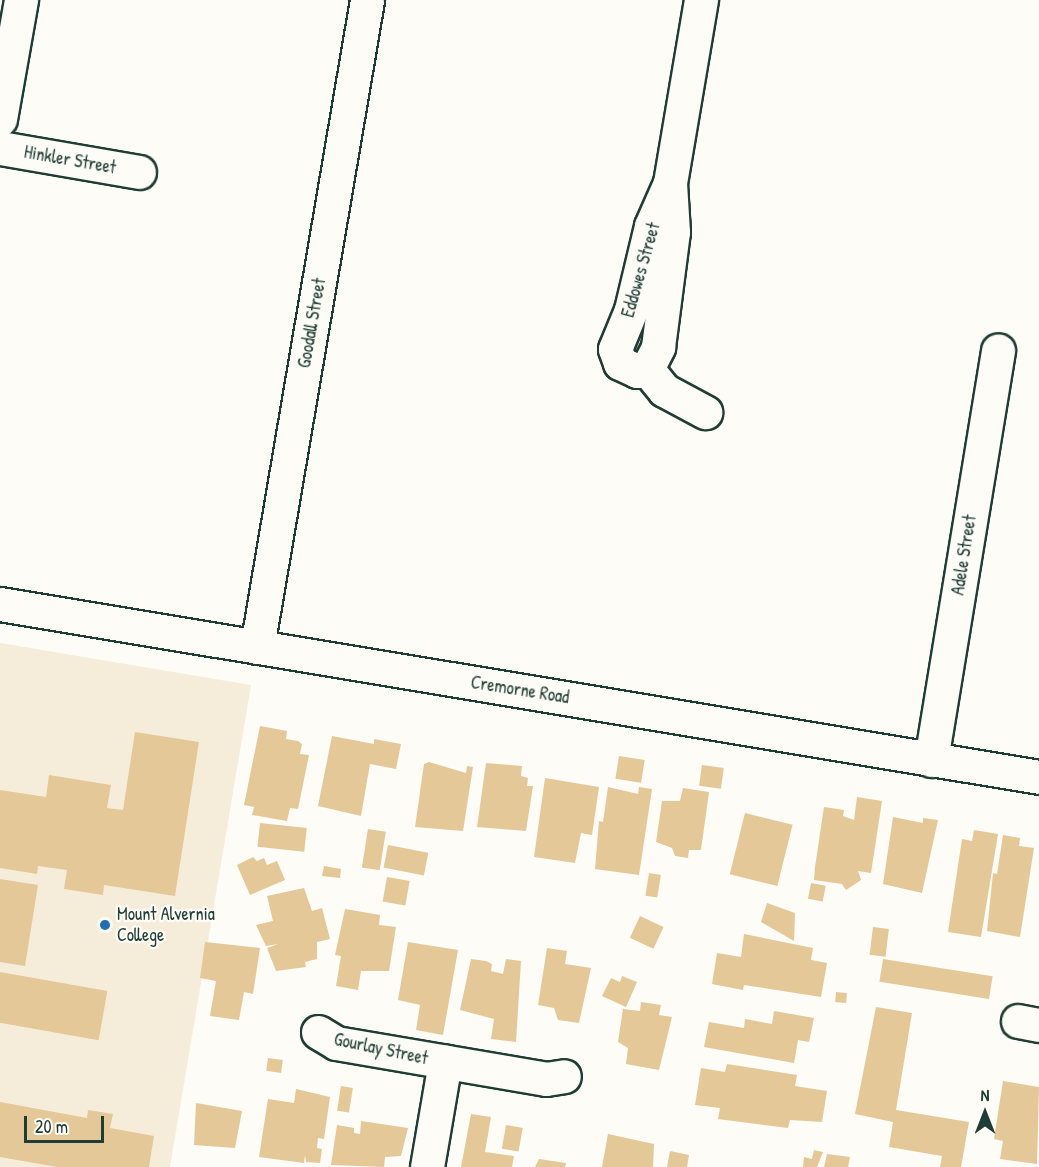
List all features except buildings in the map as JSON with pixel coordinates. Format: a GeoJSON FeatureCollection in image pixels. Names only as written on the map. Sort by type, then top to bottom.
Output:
{"type":"FeatureCollection","features":[{"type":"Feature","properties":{"kind":"street"},"geometry":{"type":"LineString","coordinates":[[0,119],[21,0]]}},
{"type":"Feature","properties":{"kind":"street","name":"Goodall Street"},"geometry":{"type":"LineString","coordinates":[[257,647],[367,0]]}},
{"type":"Feature","properties":{"kind":"street","name":"Eddowes Street"},"geometry":{"type":"LineString","coordinates":[[701,0],[670,183],[670,263],[658,347],[647,369],[664,390],[705,412]]}},
{"type":"Feature","properties":{"kind":"street","name":"Hinkler Street"},"geometry":{"type":"LineString","coordinates":[[0,148],[139,172]]}},
{"type":"Feature","properties":{"kind":"street","name":"Adele Street"},"geometry":{"type":"LineString","coordinates":[[931,760],[998,350]]}},
{"type":"Feature","properties":{"kind":"street","name":"Cremorne Road"},"geometry":{"type":"LineString","coordinates":[[0,604],[1039,777]]}},
{"type":"Feature","properties":{"kind":"street","name":"Gourlay Street"},"geometry":{"type":"LineString","coordinates":[[318,1032],[336,1043],[546,1079],[564,1076]]}},
{"type":"Feature","properties":{"kind":"street","name":"Gourlay Street"},"geometry":{"type":"LineString","coordinates":[[427,1167],[445,1062]]}},
{"type":"Feature","properties":{"kind":"shaded area","name":"Mount Alvernia College"},"geometry":{"type":"Polygon","coordinates":[[[0,643],[251,685],[170,1167],[0,1167],[0,643]]]}},
{"type":"Feature","properties":{"kind":"place","name":"Mount Alvernia College"},"geometry":{"type":"Point","coordinates":[105,925]}}]}
